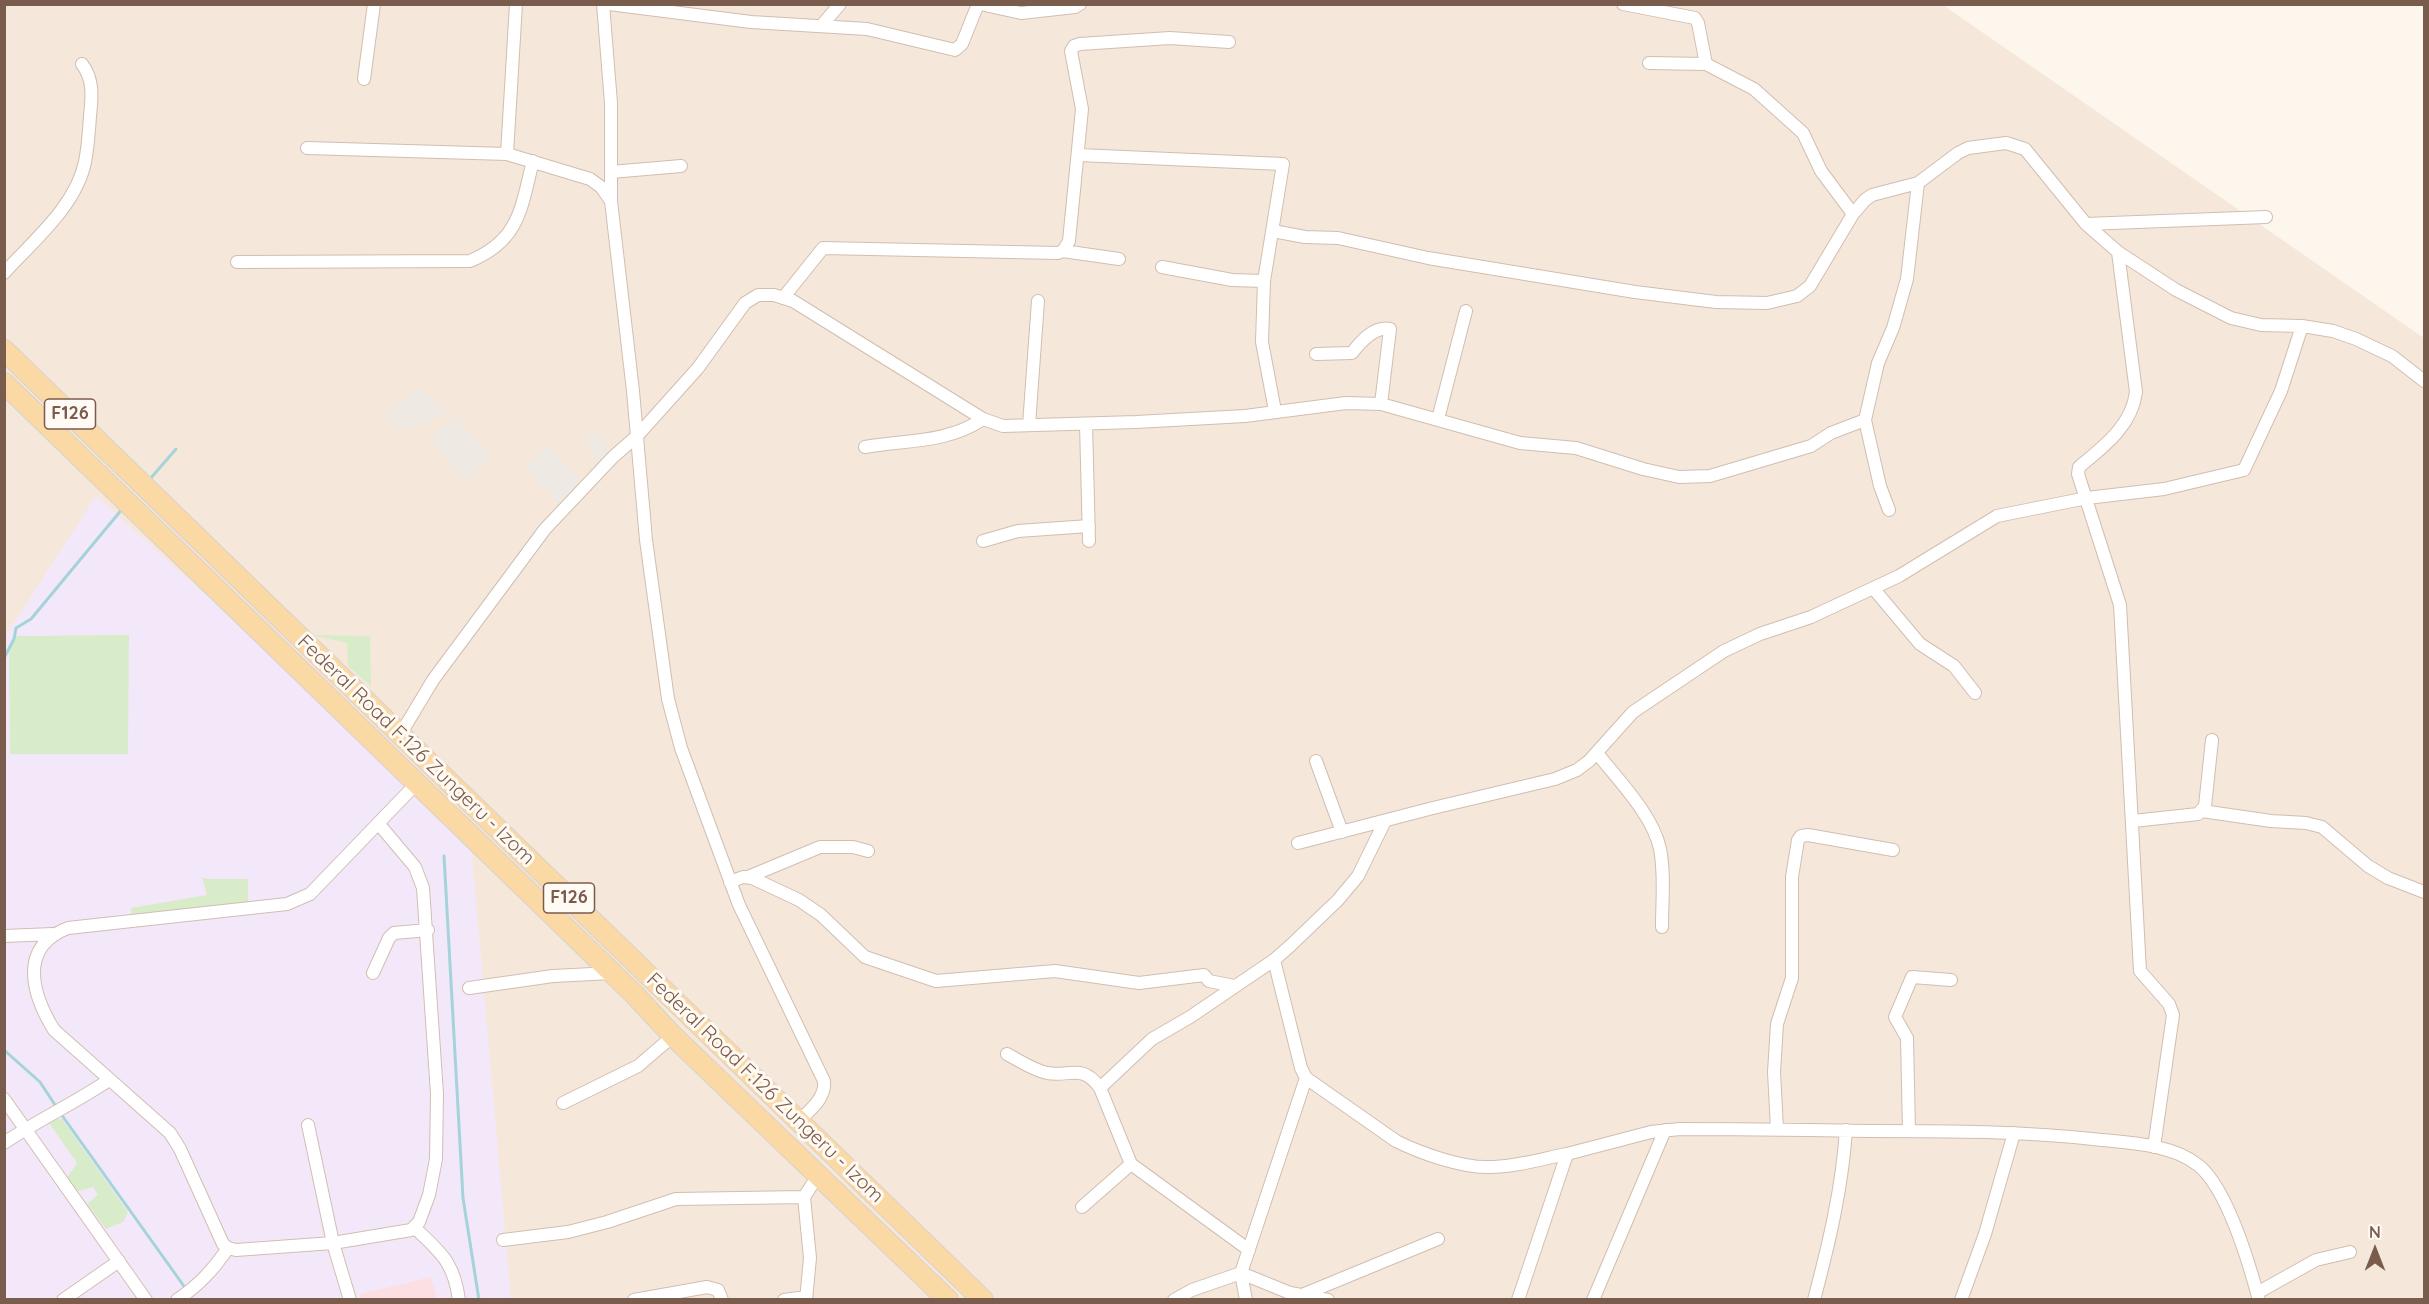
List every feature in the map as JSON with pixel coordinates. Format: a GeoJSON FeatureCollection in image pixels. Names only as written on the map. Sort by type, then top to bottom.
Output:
{"type":"FeatureCollection","features":[{"type":"Feature","properties":{"kind":"main road","name":"Federal Road F.126 Zungeru - Izom"},"geometry":{"type":"LineString","coordinates":[[4,350],[983,1299]]}},
{"type":"Feature","properties":{"kind":"main road","name":"Federal Road F.126 Zungeru - Izom"},"geometry":{"type":"LineString","coordinates":[[4,383],[634,994],[673,1036],[948,1299]]}},
{"type":"Feature","properties":{"kind":"main road"},"geometry":{"type":"LineString","coordinates":[[634,994],[651,978]]}},
{"type":"Feature","properties":{"kind":"street"},"geometry":{"type":"LineString","coordinates":[[364,79],[374,4]]}},
{"type":"Feature","properties":{"kind":"street"},"geometry":{"type":"LineString","coordinates":[[507,154],[516,4]]}},
{"type":"Feature","properties":{"kind":"street"},"geometry":{"type":"LineString","coordinates":[[603,4],[611,103],[610,201],[637,436],[646,540],[668,699],[681,748],[730,882],[782,997],[824,1081],[825,1090],[822,1096],[799,1121]]}},
{"type":"Feature","properties":{"kind":"street"},"geometry":{"type":"LineString","coordinates":[[609,4],[642,6],[751,22],[867,29],[955,50],[962,44],[979,4],[1021,13],[1077,5]]}},
{"type":"Feature","properties":{"kind":"street"},"geometry":{"type":"LineString","coordinates":[[822,25],[840,4]]}},
{"type":"Feature","properties":{"kind":"street"},"geometry":{"type":"LineString","coordinates":[[1623,4],[1695,18],[1706,64]]}},
{"type":"Feature","properties":{"kind":"street"},"geometry":{"type":"LineString","coordinates":[[1064,251],[1070,241],[1082,110],[1071,51],[1074,46],[1170,38],[1229,42]]}},
{"type":"Feature","properties":{"kind":"street"},"geometry":{"type":"LineString","coordinates":[[4,273],[63,207],[79,180],[85,164],[92,87],[89,73],[82,63]]}},
{"type":"Feature","properties":{"kind":"street"},"geometry":{"type":"LineString","coordinates":[[1648,63],[1706,64],[1750,86],[1803,133],[1821,171],[1853,214]]}},
{"type":"Feature","properties":{"kind":"street"},"geometry":{"type":"LineString","coordinates":[[1273,231],[1305,237],[1338,238],[1428,258],[1635,292],[1716,302],[1767,303],[1797,296],[1810,286],[1853,214],[1864,200],[1872,195],[1918,183],[1968,148],[2006,143],[2025,149],[2086,224],[2118,252],[2176,290],[2231,318],[2261,325],[2302,326],[2333,331],[2356,339],[2392,356],[2424,381]]}},
{"type":"Feature","properties":{"kind":"street"},"geometry":{"type":"LineString","coordinates":[[307,148],[507,154],[590,180],[601,187],[610,201]]}},
{"type":"Feature","properties":{"kind":"street"},"geometry":{"type":"LineString","coordinates":[[1079,155],[1283,164],[1264,281],[1262,342],[1275,411]]}},
{"type":"Feature","properties":{"kind":"street"},"geometry":{"type":"LineString","coordinates":[[237,262],[470,261],[496,247],[517,222],[533,161]]}},
{"type":"Feature","properties":{"kind":"street"},"geometry":{"type":"LineString","coordinates":[[610,172],[681,166]]}},
{"type":"Feature","properties":{"kind":"street"},"geometry":{"type":"LineString","coordinates":[[1889,510],[1880,486],[1865,420],[1878,363],[1893,328],[1907,279],[1918,183]]}},
{"type":"Feature","properties":{"kind":"street"},"geometry":{"type":"LineString","coordinates":[[2086,224],[2266,217]]}},
{"type":"Feature","properties":{"kind":"street"},"geometry":{"type":"LineString","coordinates":[[783,298],[823,248],[1058,253],[1064,251],[1119,260]]}},
{"type":"Feature","properties":{"kind":"street"},"geometry":{"type":"LineString","coordinates":[[2118,252],[2136,392],[2135,403],[2125,423],[2102,448],[2079,467],[2078,474],[2120,605],[2140,971],[2169,1004],[2173,1016],[2154,1147]]}},
{"type":"Feature","properties":{"kind":"street"},"geometry":{"type":"LineString","coordinates":[[1162,267],[1232,280],[1264,281]]}},
{"type":"Feature","properties":{"kind":"street"},"geometry":{"type":"LineString","coordinates":[[400,735],[433,680],[545,529],[612,457],[637,436],[698,368],[745,303],[758,295],[774,295],[793,301],[983,419],[1003,426],[1245,416],[1346,403],[1381,404],[1520,443],[1575,448],[1643,470],[1679,477],[1710,476],[1811,446],[1831,433],[1865,420]]}},
{"type":"Feature","properties":{"kind":"street"},"geometry":{"type":"LineString","coordinates":[[1029,425],[1038,301]]}},
{"type":"Feature","properties":{"kind":"street"},"geometry":{"type":"LineString","coordinates":[[1438,419],[1466,311]]}},
{"type":"Feature","properties":{"kind":"street"},"geometry":{"type":"LineString","coordinates":[[1298,843],[1555,779],[1577,770],[1597,753],[1633,712],[1724,651],[1760,634],[1811,617],[1899,576],[1997,516],[2087,498],[2164,489],[2244,470],[2281,391],[2302,326]]}},
{"type":"Feature","properties":{"kind":"street"},"geometry":{"type":"LineString","coordinates":[[1316,354],[1349,354],[1373,332],[1390,329],[1381,404]]}},
{"type":"Feature","properties":{"kind":"street"},"geometry":{"type":"LineString","coordinates":[[865,447],[943,437],[968,430],[983,419]]}},
{"type":"Feature","properties":{"kind":"street"},"geometry":{"type":"LineString","coordinates":[[1086,424],[1089,541]]}},
{"type":"Feature","properties":{"kind":"street"},"geometry":{"type":"LineString","coordinates":[[983,542],[1018,531],[1089,526]]}},
{"type":"Feature","properties":{"kind":"street"},"geometry":{"type":"LineString","coordinates":[[1873,588],[1920,644],[1954,666],[1975,693]]}},
{"type":"Feature","properties":{"kind":"street"},"geometry":{"type":"LineString","coordinates":[[2133,821],[2198,814],[2202,811],[2205,806],[2211,740]]}},
{"type":"Feature","properties":{"kind":"street"},"geometry":{"type":"LineString","coordinates":[[1597,753],[1638,805],[1657,839],[1663,868],[1662,927]]}},
{"type":"Feature","properties":{"kind":"street"},"geometry":{"type":"LineString","coordinates":[[1316,761],[1342,832]]}},
{"type":"Feature","properties":{"kind":"street"},"geometry":{"type":"LineString","coordinates":[[4,936],[53,934],[68,928],[298,901],[310,894],[417,783]]}},
{"type":"Feature","properties":{"kind":"street"},"geometry":{"type":"LineString","coordinates":[[2202,811],[2271,821],[2306,823],[2322,827],[2368,866],[2388,878],[2424,892]]}},
{"type":"Feature","properties":{"kind":"street"},"geometry":{"type":"LineString","coordinates":[[1100,1088],[1152,1039],[1190,1017],[1274,960],[1338,900],[1358,876],[1385,821]]}},
{"type":"Feature","properties":{"kind":"street"},"geometry":{"type":"LineString","coordinates":[[378,824],[420,876],[428,930],[437,1094],[436,1159],[429,1195],[415,1228]]}},
{"type":"Feature","properties":{"kind":"street"},"geometry":{"type":"LineString","coordinates":[[1777,1129],[1774,1072],[1777,1024],[1791,978],[1792,877],[1798,840],[1801,836],[1808,835],[1893,850]]}},
{"type":"Feature","properties":{"kind":"street"},"geometry":{"type":"LineString","coordinates":[[730,882],[748,877],[820,847],[853,847],[868,851]]}},
{"type":"Feature","properties":{"kind":"street"},"geometry":{"type":"LineString","coordinates":[[748,877],[812,908],[868,958],[936,981],[1055,971],[1139,982],[1199,974],[1204,975],[1209,981],[1234,986]]}},
{"type":"Feature","properties":{"kind":"street"},"geometry":{"type":"LineString","coordinates":[[373,973],[389,938],[394,933],[428,930]]}},
{"type":"Feature","properties":{"kind":"street"},"geometry":{"type":"LineString","coordinates":[[53,934],[41,947],[35,960],[36,992],[44,1014],[54,1030],[170,1133],[180,1149],[223,1244],[236,1250],[333,1243],[415,1228]]}},
{"type":"Feature","properties":{"kind":"street"},"geometry":{"type":"LineString","coordinates":[[1274,960],[1301,1068],[1306,1078],[1404,1144],[1460,1163],[1489,1167],[1567,1154],[1665,1130],[1777,1129],[2052,1134],[2154,1147],[2185,1157],[2198,1165],[2218,1189],[2250,1266],[2258,1296],[2316,1260],[2350,1252]]}},
{"type":"Feature","properties":{"kind":"street"},"geometry":{"type":"LineString","coordinates":[[469,987],[553,976],[612,973]]}},
{"type":"Feature","properties":{"kind":"street"},"geometry":{"type":"LineString","coordinates":[[1909,1131],[1907,1038],[1895,1017],[1912,977],[1951,980]]}},
{"type":"Feature","properties":{"kind":"street"},"geometry":{"type":"LineString","coordinates":[[563,1103],[638,1066],[673,1036]]}},
{"type":"Feature","properties":{"kind":"street"},"geometry":{"type":"LineString","coordinates":[[1007,1054],[1048,1073],[1076,1071],[1094,1080],[1100,1088],[1131,1164],[1249,1250]]}},
{"type":"Feature","properties":{"kind":"street"},"geometry":{"type":"LineString","coordinates":[[1246,1299],[1241,1273],[1306,1078]]}},
{"type":"Feature","properties":{"kind":"street"},"geometry":{"type":"LineString","coordinates":[[4,1143],[73,1104],[109,1080]]}},
{"type":"Feature","properties":{"kind":"street"},"geometry":{"type":"LineString","coordinates":[[4,1099],[146,1299]]}},
{"type":"Feature","properties":{"kind":"street"},"geometry":{"type":"LineString","coordinates":[[308,1125],[333,1243],[350,1299]]}},
{"type":"Feature","properties":{"kind":"street"},"geometry":{"type":"LineString","coordinates":[[1593,1299],[1665,1130]]}},
{"type":"Feature","properties":{"kind":"street"},"geometry":{"type":"LineString","coordinates":[[1814,1299],[1832,1231],[1844,1164],[1846,1130]]}},
{"type":"Feature","properties":{"kind":"street"},"geometry":{"type":"LineString","coordinates":[[1960,1299],[1985,1234],[2014,1132]]}},
{"type":"Feature","properties":{"kind":"street"},"geometry":{"type":"LineString","coordinates":[[1518,1299],[1567,1154]]}},
{"type":"Feature","properties":{"kind":"street"},"geometry":{"type":"LineString","coordinates":[[1082,1207],[1131,1164]]}},
{"type":"Feature","properties":{"kind":"street"},"geometry":{"type":"LineString","coordinates":[[784,1299],[806,1298],[810,1258],[804,1197],[819,1174]]}},
{"type":"Feature","properties":{"kind":"street"},"geometry":{"type":"LineString","coordinates":[[503,1240],[568,1232],[676,1199],[804,1197]]}},
{"type":"Feature","properties":{"kind":"street"},"geometry":{"type":"LineString","coordinates":[[415,1228],[446,1259],[453,1272],[459,1299]]}},
{"type":"Feature","properties":{"kind":"street"},"geometry":{"type":"LineString","coordinates":[[1302,1295],[1438,1239]]}},
{"type":"Feature","properties":{"kind":"street"},"geometry":{"type":"LineString","coordinates":[[177,1299],[199,1285],[228,1248]]}},
{"type":"Feature","properties":{"kind":"street"},"geometry":{"type":"LineString","coordinates":[[63,1299],[119,1261]]}},
{"type":"Feature","properties":{"kind":"street"},"geometry":{"type":"LineString","coordinates":[[1174,1299],[1192,1290],[1241,1273],[1290,1293],[1328,1299]]}},
{"type":"Feature","properties":{"kind":"street"},"geometry":{"type":"LineString","coordinates":[[634,1299],[706,1287],[717,1290],[722,1299]]}},
{"type":"Feature","properties":{"kind":"shaded area"},"geometry":{"type":"Polygon","coordinates":[[[5,5],[1943,5],[2424,338],[2424,1299],[5,1300],[5,5]]]}},
{"type":"Feature","properties":{"kind":"shaded area"},"geometry":{"type":"Polygon","coordinates":[[[420,387],[448,414],[398,431],[385,415],[420,387]]]}},
{"type":"Feature","properties":{"kind":"shaded area"},"geometry":{"type":"Polygon","coordinates":[[[456,416],[492,456],[465,480],[429,439],[456,416]]]}},
{"type":"Feature","properties":{"kind":"shaded area"},"geometry":{"type":"Polygon","coordinates":[[[600,434],[613,461],[599,468],[584,435],[600,434]]]}},
{"type":"Feature","properties":{"kind":"shaded area"},"geometry":{"type":"Polygon","coordinates":[[[549,445],[590,490],[565,512],[524,466],[549,445]]]}},
{"type":"Feature","properties":{"kind":"shaded area"},"geometry":{"type":"Polygon","coordinates":[[[96,496],[470,834],[511,1299],[5,1299],[4,638],[96,496]]]}},
{"type":"Feature","properties":{"kind":"shaded area"},"geometry":{"type":"Polygon","coordinates":[[[431,1277],[437,1299],[362,1299],[360,1294],[431,1277]]]}},
{"type":"Feature","properties":{"kind":"green space"},"geometry":{"type":"Polygon","coordinates":[[[129,635],[128,754],[10,754],[9,649],[15,636],[129,635]]]}},
{"type":"Feature","properties":{"kind":"green space"},"geometry":{"type":"Polygon","coordinates":[[[311,635],[370,636],[371,686],[348,666],[347,643],[311,635]]]}},
{"type":"Feature","properties":{"kind":"green space"},"geometry":{"type":"Polygon","coordinates":[[[202,877],[206,879],[248,879],[248,905],[131,918],[131,908],[207,895],[202,877]]]}},
{"type":"Feature","properties":{"kind":"green space"},"geometry":{"type":"Polygon","coordinates":[[[62,1119],[128,1212],[123,1222],[106,1229],[87,1204],[98,1195],[93,1187],[75,1192],[67,1178],[77,1163],[47,1120],[62,1119]]]}},
{"type":"Feature","properties":{"kind":"waterway"},"geometry":{"type":"LineString","coordinates":[[150,479],[176,449]]}},
{"type":"Feature","properties":{"kind":"waterway"},"geometry":{"type":"LineString","coordinates":[[4,658],[14,639],[16,628],[31,619],[123,508]]}},
{"type":"Feature","properties":{"kind":"waterway"},"geometry":{"type":"LineString","coordinates":[[444,856],[463,1198],[479,1300]]}},
{"type":"Feature","properties":{"kind":"waterway"},"geometry":{"type":"LineString","coordinates":[[4,1050],[40,1082],[57,1108]]}},
{"type":"Feature","properties":{"kind":"waterway"},"geometry":{"type":"LineString","coordinates":[[61,1114],[186,1289]]}}]}
